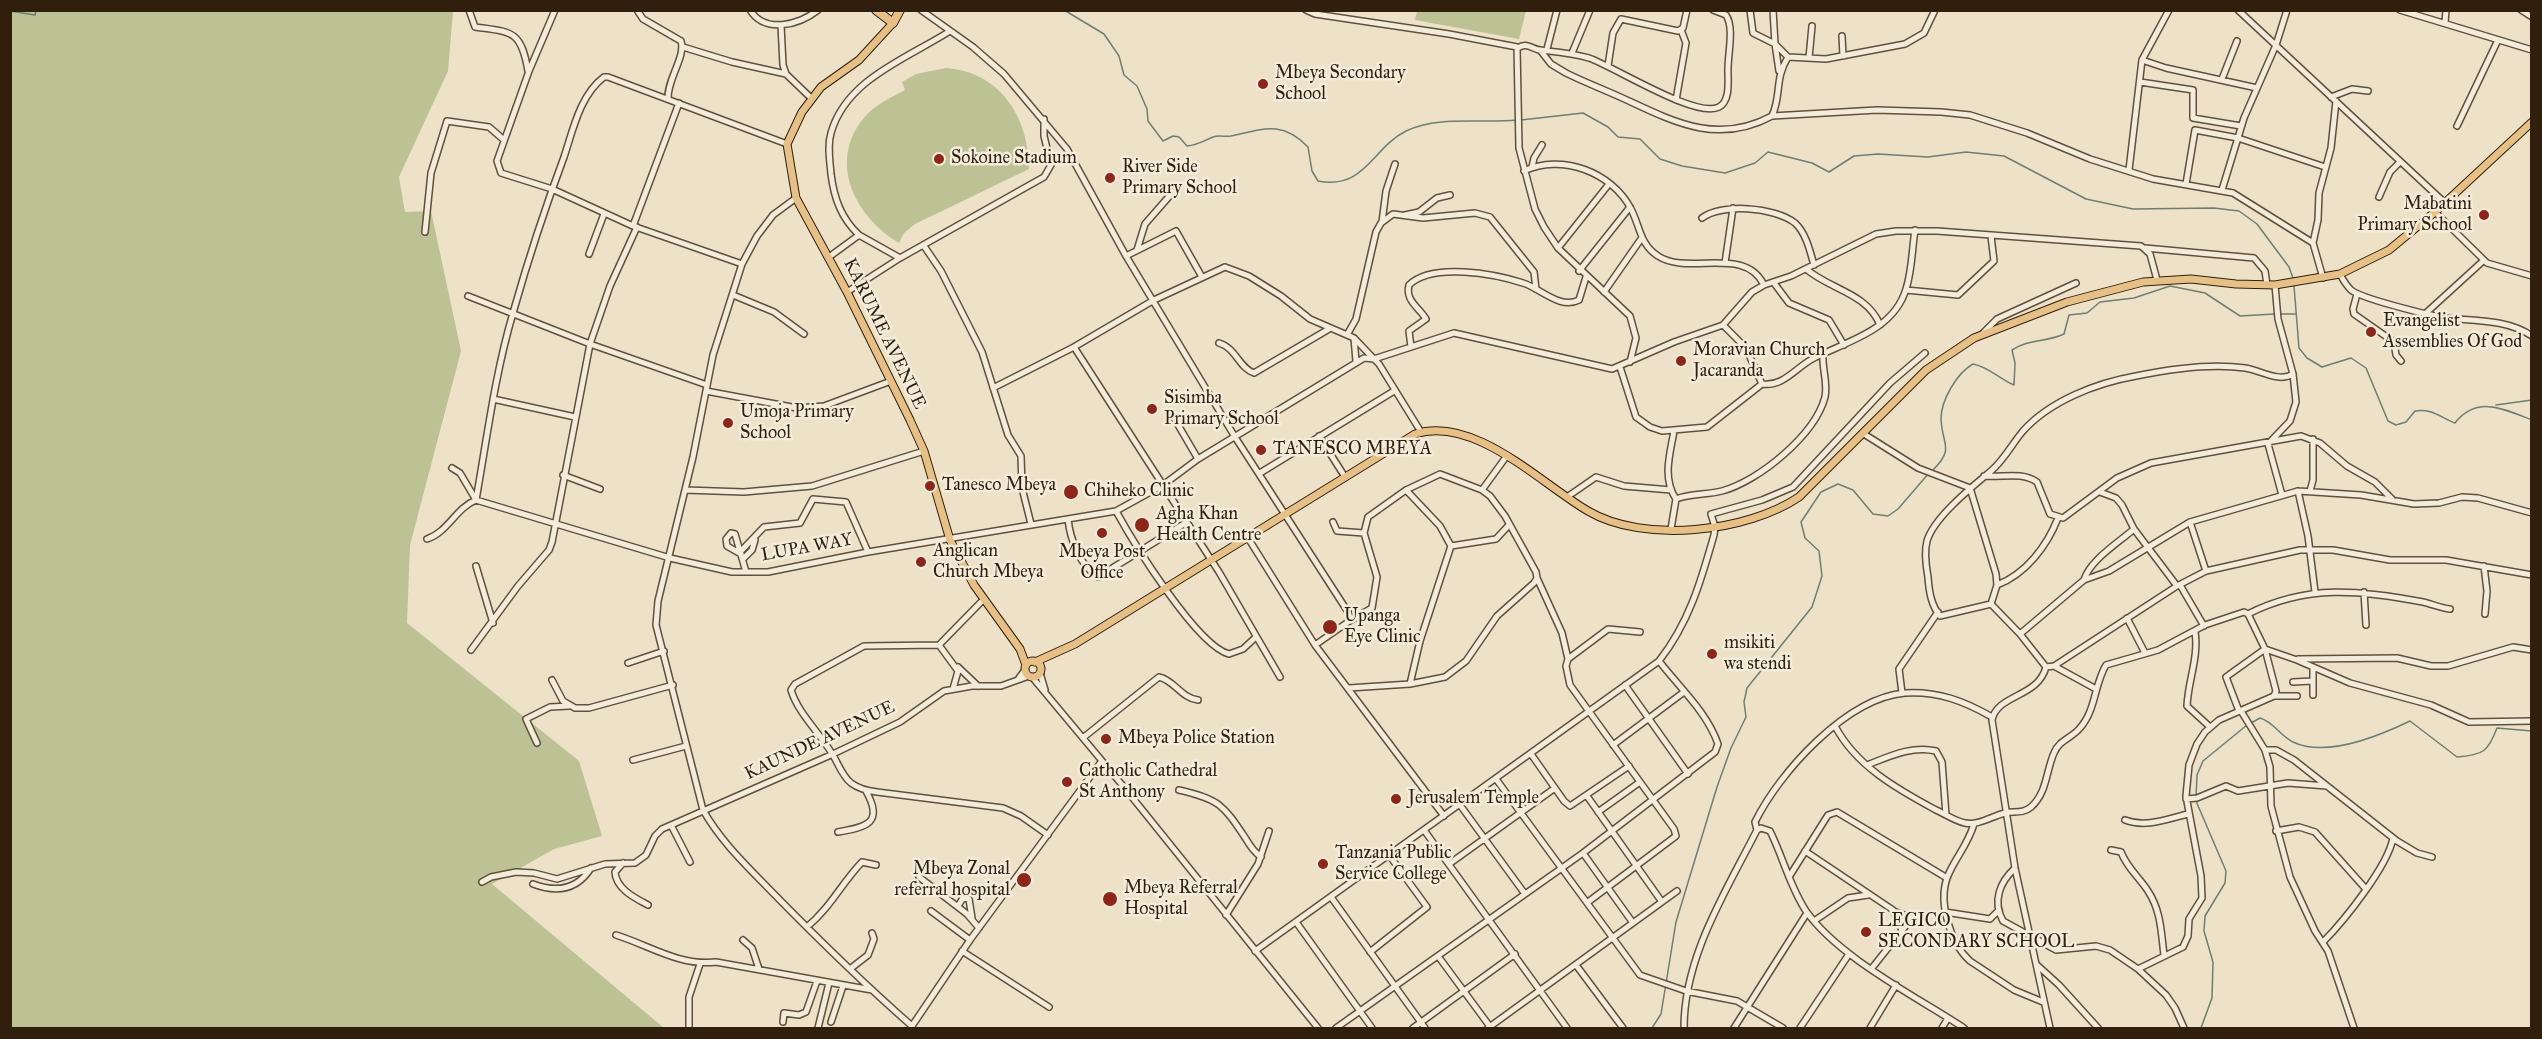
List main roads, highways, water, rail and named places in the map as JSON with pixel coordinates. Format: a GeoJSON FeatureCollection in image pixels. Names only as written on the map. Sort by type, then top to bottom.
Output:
{"type":"FeatureCollection","features":[{"type":"Feature","properties":{"kind":"highway"},"geometry":{"type":"LineString","coordinates":[[876,10],[893,24],[900,10]]}},
{"type":"Feature","properties":{"kind":"main road","name":"KARUME AVENUE"},"geometry":{"type":"LineString","coordinates":[[893,24],[859,60],[821,87],[812,98],[787,144],[796,198],[847,292],[924,451],[950,540],[983,600],[1020,650],[1030,669],[1040,672]]}},
{"type":"Feature","properties":{"kind":"main road"},"geometry":{"type":"LineString","coordinates":[[1030,669],[1421,432],[1439,429],[1459,432],[1506,458],[1589,512],[1607,520],[1671,530],[1715,527],[1783,508],[1799,497],[1926,370],[1981,336],[2067,302],[2157,280],[2191,279],[2271,285],[2340,274],[2389,250],[2435,212],[2532,122]]}},
{"type":"Feature","properties":{"kind":"main road"},"geometry":{"type":"LineString","coordinates":[[1030,669],[1040,672],[1055,654]]}},
{"type":"Feature","properties":{"kind":"waterway"},"geometry":{"type":"LineString","coordinates":[[10,11],[35,15],[36,10]]}},
{"type":"Feature","properties":{"kind":"waterway"},"geometry":{"type":"LineString","coordinates":[[1064,10],[1104,34],[1119,56],[1124,75],[1137,86],[1147,109],[1148,121],[1163,141],[1173,136],[1179,137],[1187,146],[1215,136],[1231,136],[1263,129],[1281,130],[1299,138],[1308,147],[1312,171],[1318,181],[1334,182],[1358,174],[1394,138],[1419,126],[1446,122],[1517,120]]}},
{"type":"Feature","properties":{"kind":"waterway"},"geometry":{"type":"LineString","coordinates":[[1521,120],[1583,113],[1608,127],[1618,137],[1640,139],[1660,159],[1682,166],[1725,173],[1755,163],[1768,152],[1812,163],[1829,172],[1854,156],[1878,154],[1928,157],[1966,152],[2004,156],[2086,199],[2133,209],[2214,208],[2239,211],[2257,224],[2289,267],[2293,278]]}},
{"type":"Feature","properties":{"kind":"waterway"},"geometry":{"type":"LineString","coordinates":[[1933,470],[1944,456],[1946,446],[1941,419],[1944,404],[1961,374],[1973,364],[2014,385],[2015,363],[2012,350],[2025,344],[2064,334],[2069,315],[2087,313],[2100,302],[2134,298],[2170,286],[2205,293],[2240,316],[2275,314]]}},
{"type":"Feature","properties":{"kind":"waterway"},"geometry":{"type":"LineString","coordinates":[[2294,286],[2299,348],[2307,358],[2322,367],[2351,358],[2366,368],[2388,421],[2396,425],[2406,422],[2415,411],[2421,410],[2455,423],[2463,414],[2482,407],[2501,409],[2532,420]]}},
{"type":"Feature","properties":{"kind":"waterway"},"geometry":{"type":"LineString","coordinates":[[2280,314],[2296,314]]}},
{"type":"Feature","properties":{"kind":"waterway"},"geometry":{"type":"LineString","coordinates":[[2496,405],[2532,400]]}},
{"type":"Feature","properties":{"kind":"waterway"},"geometry":{"type":"LineString","coordinates":[[1652,1028],[1661,1014],[1676,922],[1717,787],[1731,748],[1746,717],[1744,702],[1747,688],[1812,607],[1822,576],[1819,551],[1805,538],[1801,522],[1821,492],[1838,484],[1853,490],[1873,514],[1888,516],[1898,509],[1929,473]]}},
{"type":"Feature","properties":{"kind":"waterway"},"geometry":{"type":"LineString","coordinates":[[2251,723],[2260,718],[2293,742],[2321,748],[2352,743],[2410,721],[2457,757],[2483,751],[2491,742],[2497,728],[2532,731]]}},
{"type":"Feature","properties":{"kind":"waterway"},"geometry":{"type":"LineString","coordinates":[[2196,797],[2197,775],[2203,761],[2247,725]]}},
{"type":"Feature","properties":{"kind":"waterway"},"geometry":{"type":"LineString","coordinates":[[2196,801],[2226,871],[2225,883],[2205,916],[2204,931],[2213,962],[2212,998],[2201,1028]]}},
{"type":"Feature","properties":{"kind":"place","name":"Mbeya Secondary School"},"geometry":{"type":"Point","coordinates":[1263,84]}},
{"type":"Feature","properties":{"kind":"place","name":"Sokoine Stadium"},"geometry":{"type":"Point","coordinates":[939,159]}},
{"type":"Feature","properties":{"kind":"place","name":"River Side Primary School"},"geometry":{"type":"Point","coordinates":[1110,178]}},
{"type":"Feature","properties":{"kind":"place","name":"Mabatini Primary School"},"geometry":{"type":"Point","coordinates":[2484,215]}},
{"type":"Feature","properties":{"kind":"place","name":"Evangelist Assemblies Of God"},"geometry":{"type":"Point","coordinates":[2371,332]}},
{"type":"Feature","properties":{"kind":"place","name":"Moravian Church Jacaranda"},"geometry":{"type":"Point","coordinates":[1681,361]}},
{"type":"Feature","properties":{"kind":"place","name":"Sisimba Primary School"},"geometry":{"type":"Point","coordinates":[1152,409]}},
{"type":"Feature","properties":{"kind":"place","name":"Umoja Primary School"},"geometry":{"type":"Point","coordinates":[728,423]}},
{"type":"Feature","properties":{"kind":"place","name":"TANESCO MBEYA"},"geometry":{"type":"Point","coordinates":[1261,450]}},
{"type":"Feature","properties":{"kind":"place","name":"Tanesco Mbeya"},"geometry":{"type":"Point","coordinates":[930,486]}},
{"type":"Feature","properties":{"kind":"place","name":"Chiheko Clinic"},"geometry":{"type":"Point","coordinates":[1071,492]}},
{"type":"Feature","properties":{"kind":"place","name":"Agha Khan Health Centre"},"geometry":{"type":"Point","coordinates":[1142,525]}},
{"type":"Feature","properties":{"kind":"place","name":"Mbeya Post Office"},"geometry":{"type":"Point","coordinates":[1102,533]}},
{"type":"Feature","properties":{"kind":"place","name":"Anglican Church Mbeya"},"geometry":{"type":"Point","coordinates":[921,562]}},
{"type":"Feature","properties":{"kind":"place","name":"Upanga Eye Clinic"},"geometry":{"type":"Point","coordinates":[1330,627]}},
{"type":"Feature","properties":{"kind":"place","name":"msikiti wa stendi"},"geometry":{"type":"Point","coordinates":[1712,654]}},
{"type":"Feature","properties":{"kind":"place","name":"Mbeya Police Station"},"geometry":{"type":"Point","coordinates":[1106,739]}},
{"type":"Feature","properties":{"kind":"place","name":"Catholic Cathedral St Anthony"},"geometry":{"type":"Point","coordinates":[1067,782]}},
{"type":"Feature","properties":{"kind":"place","name":"Jerusalem Temple"},"geometry":{"type":"Point","coordinates":[1396,799]}},
{"type":"Feature","properties":{"kind":"place","name":"Tanzania Public Service College"},"geometry":{"type":"Point","coordinates":[1323,864]}},
{"type":"Feature","properties":{"kind":"place","name":"Mbeya Zonal referral hospital"},"geometry":{"type":"Point","coordinates":[1024,880]}},
{"type":"Feature","properties":{"kind":"place","name":"Mbeya Referral Hospital"},"geometry":{"type":"Point","coordinates":[1110,899]}},
{"type":"Feature","properties":{"kind":"place","name":"LEGICO SECONDARY SCHOOL"},"geometry":{"type":"Point","coordinates":[1866,932]}}]}
